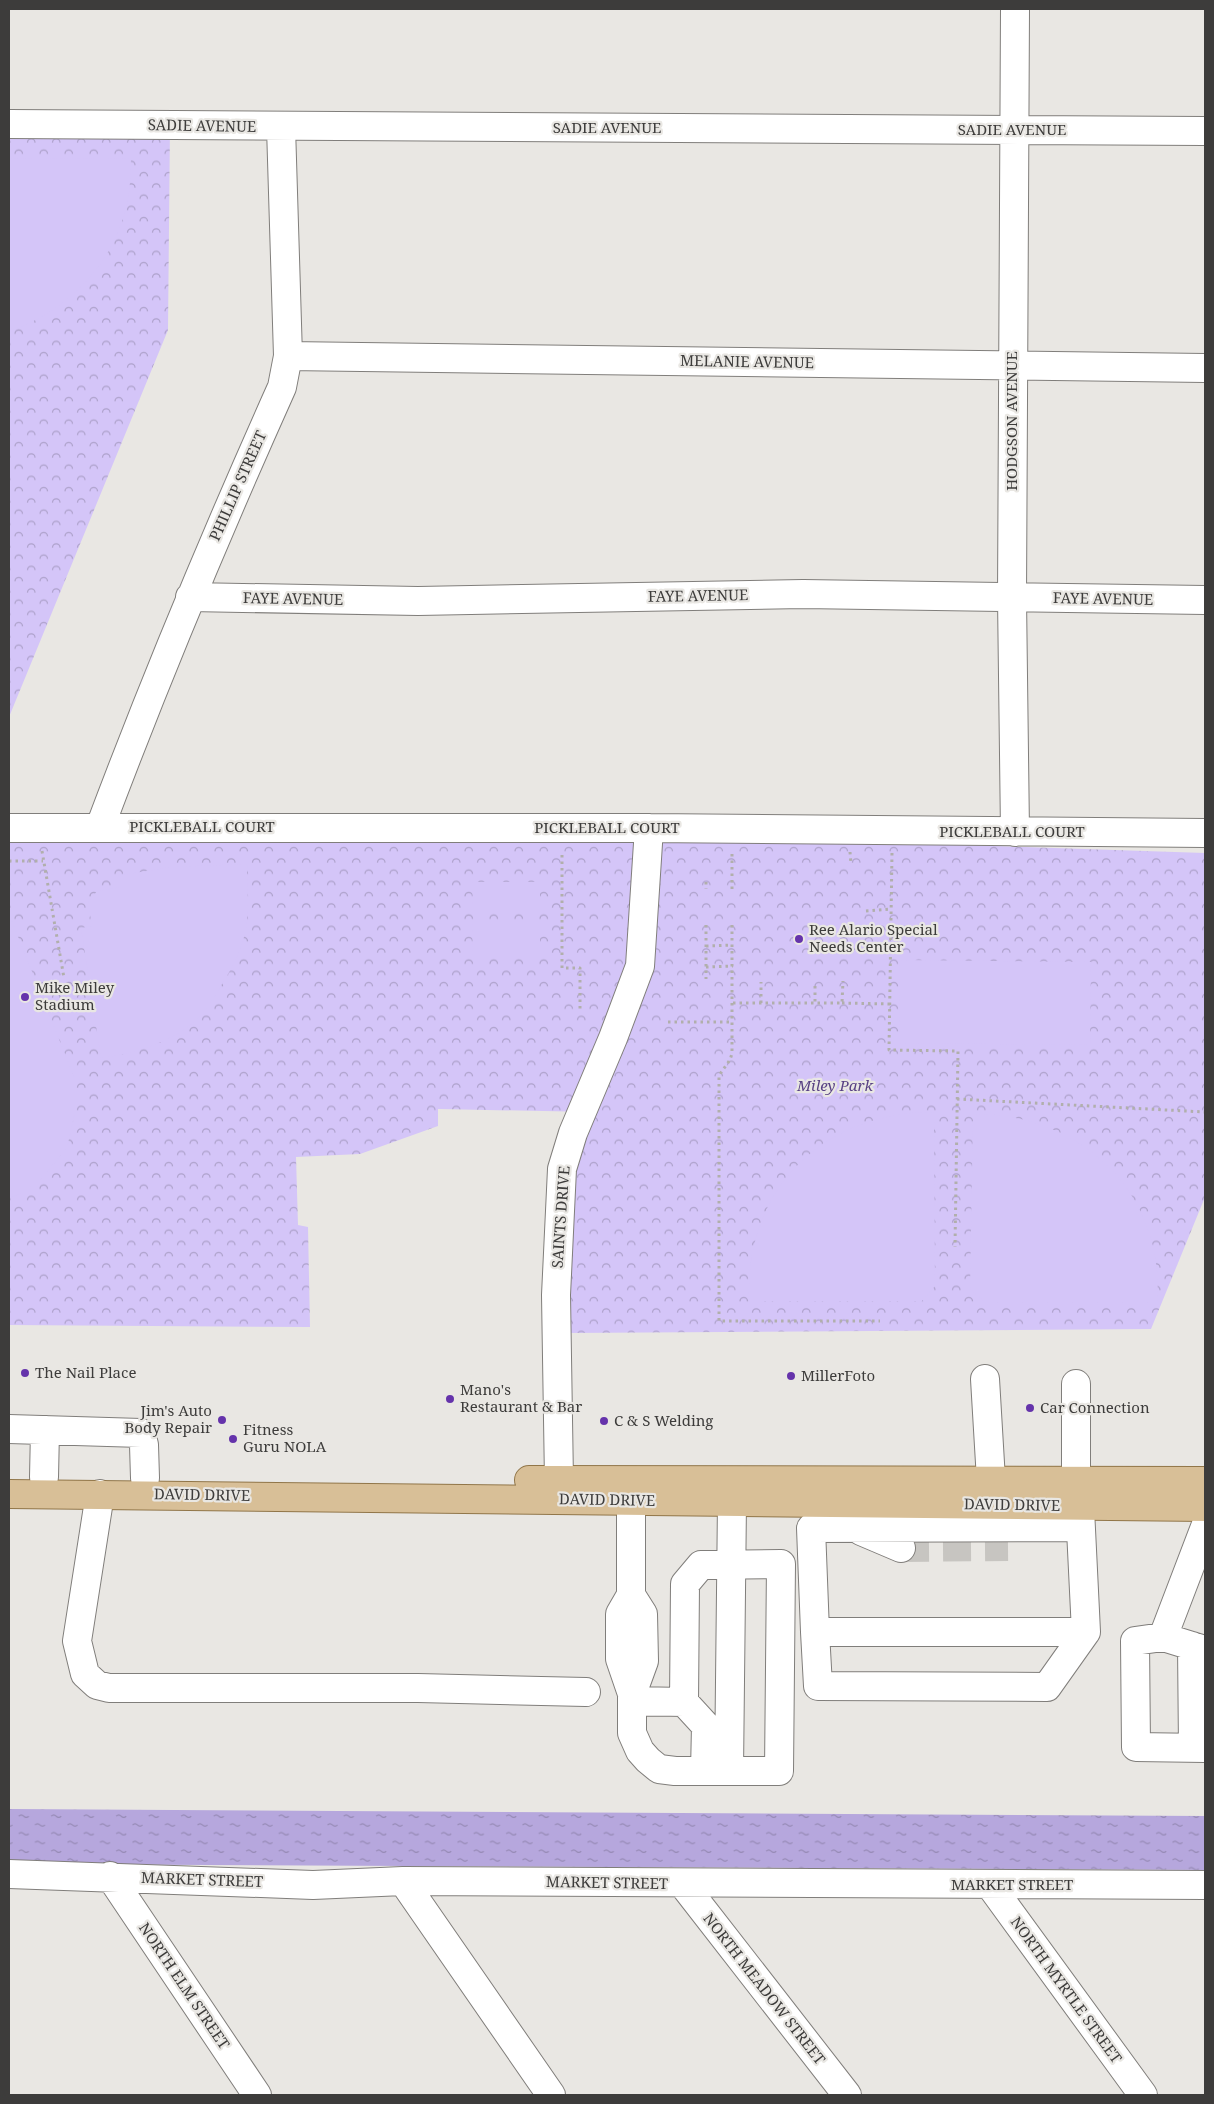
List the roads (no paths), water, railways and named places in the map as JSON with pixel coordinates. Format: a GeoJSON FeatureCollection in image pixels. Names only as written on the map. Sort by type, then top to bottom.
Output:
{"type":"FeatureCollection","features":[{"type":"Feature","properties":{"kind":"main road","name":"DAVID DRIVE"},"geometry":{"type":"LineString","coordinates":[[9,1477],[145,1478],[562,1490],[631,1501],[732,1502],[810,1515],[1079,1504],[1205,1507]]}},
{"type":"Feature","properties":{"kind":"main road","name":"DAVID DRIVE"},"geometry":{"type":"LineString","coordinates":[[9,1494],[562,1490],[991,1480],[1079,1504],[1205,1481]]}},
{"type":"Feature","properties":{"kind":"street","name":"HODGSON AVENUE"},"geometry":{"type":"LineString","coordinates":[[1015,9],[1012,365],[1015,832]]}},
{"type":"Feature","properties":{"kind":"street","name":"SADIE AVENUE"},"geometry":{"type":"LineString","coordinates":[[9,124],[1205,131]]}},
{"type":"Feature","properties":{"kind":"street","name":"PHILLIP STREET"},"geometry":{"type":"LineString","coordinates":[[100,827],[190,597],[282,387],[288,356],[280,127]]}},
{"type":"Feature","properties":{"kind":"street","name":"MELANIE AVENUE"},"geometry":{"type":"LineString","coordinates":[[288,356],[1205,368]]}},
{"type":"Feature","properties":{"kind":"street","name":"FAYE AVENUE"},"geometry":{"type":"LineString","coordinates":[[190,597],[418,601],[803,594],[1205,600]]}},
{"type":"Feature","properties":{"kind":"street","name":"PICKLEBALL COURT"},"geometry":{"type":"LineString","coordinates":[[9,828],[649,828],[1205,833]]}},
{"type":"Feature","properties":{"kind":"street","name":"SAINTS DRIVE"},"geometry":{"type":"LineString","coordinates":[[562,1490],[556,1295],[562,1169],[573,1133],[613,1038],[640,966],[649,828]]}},
{"type":"Feature","properties":{"kind":"street"},"geometry":{"type":"LineString","coordinates":[[985,1379],[991,1480]]}},
{"type":"Feature","properties":{"kind":"street"},"geometry":{"type":"LineString","coordinates":[[901,1548],[853,1527],[810,1515],[818,1686],[1047,1687],[1086,1632],[1079,1504],[1076,1384]]}},
{"type":"Feature","properties":{"kind":"street"},"geometry":{"type":"LineString","coordinates":[[9,1429],[141,1433],[144,1445],[145,1478]]}},
{"type":"Feature","properties":{"kind":"street"},"geometry":{"type":"LineString","coordinates":[[44,1477],[45,1430]]}},
{"type":"Feature","properties":{"kind":"street"},"geometry":{"type":"LineString","coordinates":[[100,1494],[77,1641],[86,1674],[97,1684],[109,1688],[418,1688],[586,1692]]}},
{"type":"Feature","properties":{"kind":"street"},"geometry":{"type":"LineString","coordinates":[[631,1501],[631,1595],[620,1614],[620,1660],[632,1698],[632,1733],[640,1751],[659,1769],[675,1771],[717,1771],[779,1771],[781,1564],[701,1565],[685,1584],[684,1702],[706,1726],[717,1771]]}},
{"type":"Feature","properties":{"kind":"street"},"geometry":{"type":"LineString","coordinates":[[717,1771],[731,1564],[732,1502]]}},
{"type":"Feature","properties":{"kind":"street"},"geometry":{"type":"LineString","coordinates":[[1008,1547],[1079,1504]]}},
{"type":"Feature","properties":{"kind":"street"},"geometry":{"type":"LineString","coordinates":[[853,1527],[1041,1526]]}},
{"type":"Feature","properties":{"kind":"street"},"geometry":{"type":"LineString","coordinates":[[1163,1637],[1205,1526]]}},
{"type":"Feature","properties":{"kind":"street"},"geometry":{"type":"LineString","coordinates":[[815,1632],[1086,1632]]}},
{"type":"Feature","properties":{"kind":"street"},"geometry":{"type":"LineString","coordinates":[[1163,1637],[1199,1648],[1199,1748],[1136,1747],[1135,1641],[1163,1637]]}},
{"type":"Feature","properties":{"kind":"street"},"geometry":{"type":"LineString","coordinates":[[632,1698],[684,1702]]}},
{"type":"Feature","properties":{"kind":"street","name":"MARKET STREET"},"geometry":{"type":"LineString","coordinates":[[9,1874],[110,1876],[313,1885],[403,1881],[1205,1885]]}},
{"type":"Feature","properties":{"kind":"street","name":"NORTH ELM STREET"},"geometry":{"type":"LineString","coordinates":[[110,1876],[257,2095]]}},
{"type":"Feature","properties":{"kind":"street"},"geometry":{"type":"LineString","coordinates":[[403,1881],[551,2095]]}},
{"type":"Feature","properties":{"kind":"street","name":"NORTH MEADOW STREET"},"geometry":{"type":"LineString","coordinates":[[682,1883],[847,2095]]}},
{"type":"Feature","properties":{"kind":"street","name":"NORTH MYRTLE STREET"},"geometry":{"type":"LineString","coordinates":[[990,1884],[1143,2095]]}},
{"type":"Feature","properties":{"kind":"water"},"geometry":{"type":"Polygon","coordinates":[[[9,1809],[1205,1816],[1205,1870],[9,1864],[9,1809]]]}},
{"type":"Feature","properties":{"kind":"tunnel"},"geometry":{"type":"LineString","coordinates":[[901,1548],[1008,1547]]}},
{"type":"Feature","properties":{"kind":"place","name":"Ree Alario Special Needs Center"},"geometry":{"type":"Point","coordinates":[799,939]}},
{"type":"Feature","properties":{"kind":"place","name":"Mike Miley Stadium"},"geometry":{"type":"Point","coordinates":[25,997]}},
{"type":"Feature","properties":{"kind":"place","name":"The Nail Place"},"geometry":{"type":"Point","coordinates":[25,1373]}},
{"type":"Feature","properties":{"kind":"place","name":"MillerFoto"},"geometry":{"type":"Point","coordinates":[791,1376]}},
{"type":"Feature","properties":{"kind":"place","name":"Mano's Restaurant & Bar"},"geometry":{"type":"Point","coordinates":[450,1399]}},
{"type":"Feature","properties":{"kind":"place","name":"Car Connection"},"geometry":{"type":"Point","coordinates":[1030,1408]}},
{"type":"Feature","properties":{"kind":"place","name":"Jim's Auto Body Repair"},"geometry":{"type":"Point","coordinates":[222,1420]}},
{"type":"Feature","properties":{"kind":"place","name":"C & S Welding"},"geometry":{"type":"Point","coordinates":[604,1421]}},
{"type":"Feature","properties":{"kind":"place","name":"Fitness Guru NOLA"},"geometry":{"type":"Point","coordinates":[233,1439]}},
{"type":"Feature","properties":{"kind":"park label","name":"Miley Park"},"geometry":{"type":"Point","coordinates":[835,1086]}}]}
